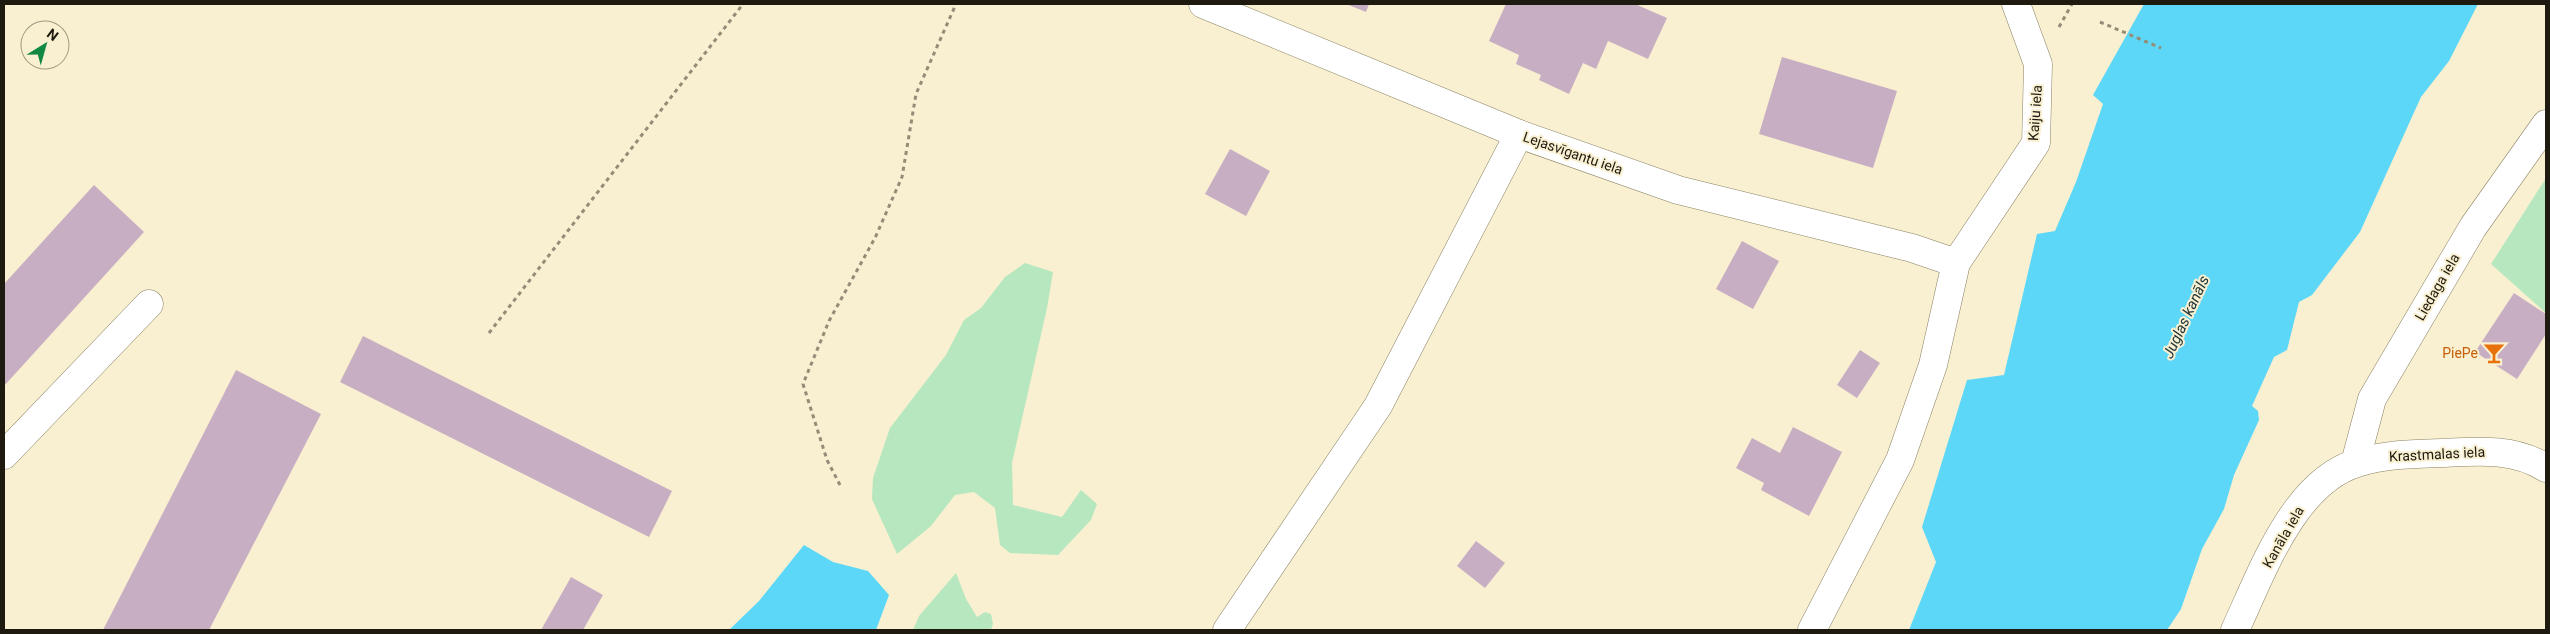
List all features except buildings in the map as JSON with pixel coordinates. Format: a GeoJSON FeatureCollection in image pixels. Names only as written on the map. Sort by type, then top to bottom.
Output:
{"type":"FeatureCollection","features":[{"type":"Feature","properties":{"kind":"street","name":"Lejasvīgantu iela"},"geometry":{"type":"LineString","coordinates":[[1203,4],[1519,134],[1678,190],[1912,248],[1956,263]]}},
{"type":"Feature","properties":{"kind":"street","name":"Kaiju iela"},"geometry":{"type":"LineString","coordinates":[[1956,263],[2036,143],[2038,64],[2016,4]]}},
{"type":"Feature","properties":{"kind":"street","name":"Liedaga iela"},"geometry":{"type":"LineString","coordinates":[[2355,463],[2372,399],[2473,226],[2546,124]]}},
{"type":"Feature","properties":{"kind":"street"},"geometry":{"type":"LineString","coordinates":[[1227,630],[1378,406],[1519,134]]}},
{"type":"Feature","properties":{"kind":"street"},"geometry":{"type":"LineString","coordinates":[[1812,630],[1900,460],[1933,365],[1956,263]]}},
{"type":"Feature","properties":{"kind":"street"},"geometry":{"type":"LineString","coordinates":[[4,455],[149,304]]}},
{"type":"Feature","properties":{"kind":"street","name":"Krastmalas iela"},"geometry":{"type":"LineString","coordinates":[[2355,463],[2388,456],[2489,450],[2531,458],[2546,468]]}},
{"type":"Feature","properties":{"kind":"street","name":"Kanāla iela"},"geometry":{"type":"LineString","coordinates":[[2235,630],[2288,522],[2309,495],[2329,476],[2355,463]]}},
{"type":"Feature","properties":{"kind":"path"},"geometry":{"type":"LineString","coordinates":[[489,333],[744,4]]}},
{"type":"Feature","properties":{"kind":"path"},"geometry":{"type":"LineString","coordinates":[[840,485],[827,460],[803,384],[829,321],[875,238],[902,177],[916,94],[956,4]]}},
{"type":"Feature","properties":{"kind":"path"},"geometry":{"type":"LineString","coordinates":[[2100,22],[2161,48]]}},
{"type":"Feature","properties":{"kind":"green space"},"geometry":{"type":"Polygon","coordinates":[[[2546,178],[2546,313],[2491,264],[2546,178]]]}},
{"type":"Feature","properties":{"kind":"green space"},"geometry":{"type":"Polygon","coordinates":[[[1025,263],[1053,272],[1047,308],[1012,463],[1013,505],[1062,517],[1081,490],[1097,504],[1091,520],[1058,555],[1010,553],[1000,545],[995,508],[974,492],[955,495],[931,526],[897,554],[872,499],[873,478],[890,428],[946,355],[964,320],[981,308],[1005,277],[1025,263]]]}},
{"type":"Feature","properties":{"kind":"green space"},"geometry":{"type":"Polygon","coordinates":[[[956,573],[966,599],[977,617],[985,612],[991,614],[993,624],[991,630],[913,630],[919,616],[956,573]]]}},
{"type":"Feature","properties":{"kind":"water","name":"Juglas kanāls"},"geometry":{"type":"Polygon","coordinates":[[[2144,4],[2478,4],[2449,61],[2421,97],[2360,232],[2312,295],[2299,302],[2287,350],[2274,357],[2252,406],[2258,411],[2259,420],[2234,475],[2224,509],[2202,549],[2181,609],[2167,630],[1909,630],[1936,562],[1922,527],[1967,380],[2004,375],[2037,234],[2055,231],[2076,182],[2103,104],[2093,95],[2144,4]]]}},
{"type":"Feature","properties":{"kind":"water"},"geometry":{"type":"Polygon","coordinates":[[[804,545],[833,562],[868,571],[889,595],[876,630],[729,630],[759,601],[804,545]]]}},
{"type":"Feature","properties":{"kind":"place","name":"PiePe"},"geometry":{"type":"Point","coordinates":[2494,353]}}]}
